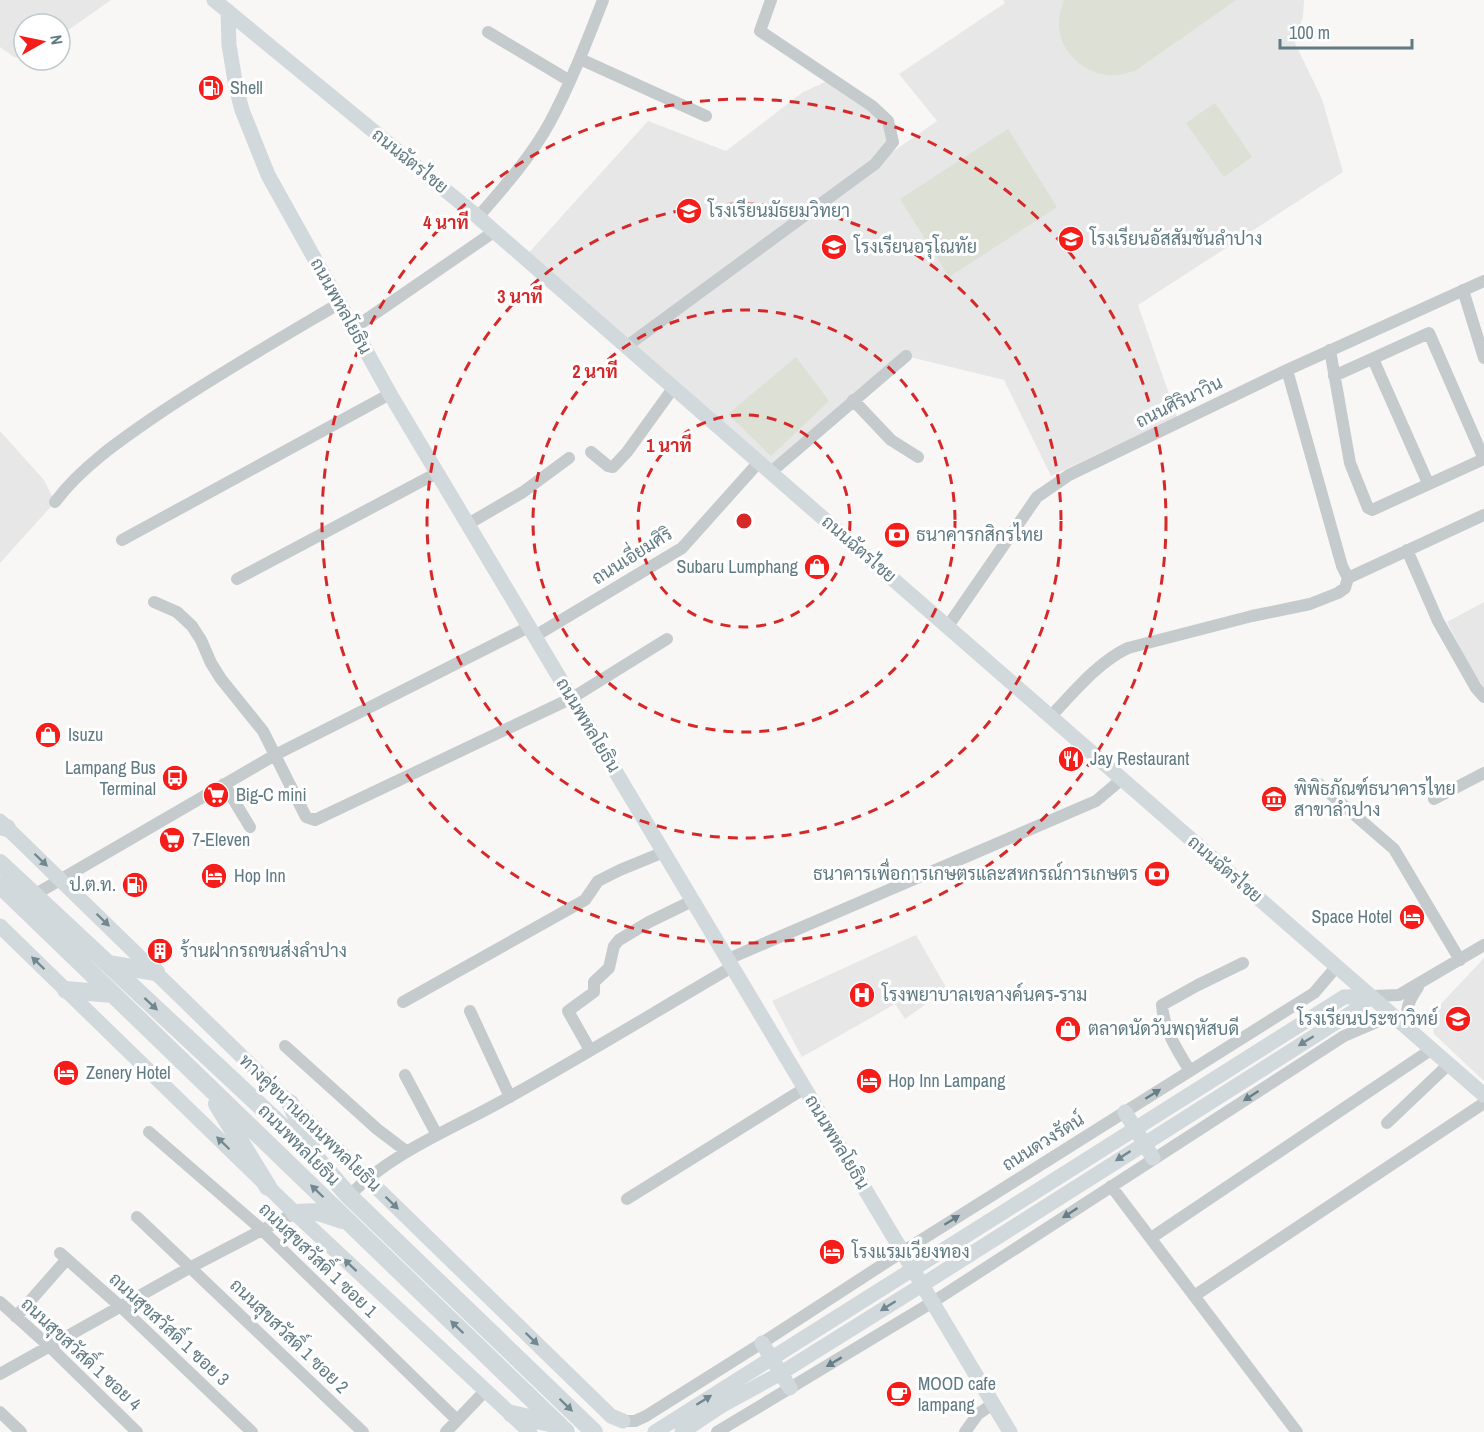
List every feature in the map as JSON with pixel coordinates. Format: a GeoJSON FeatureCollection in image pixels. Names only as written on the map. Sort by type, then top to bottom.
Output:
{"type":"FeatureCollection","features":[{"type":"Feature","properties":{"kind":"highway","name":"ถนนพหลโยธิน"},"geometry":{"type":"LineString","coordinates":[[0,863],[29,901],[112,994],[563,1429]]}},
{"type":"Feature","properties":{"kind":"highway","name":"ถนนพหลโยธิน"},"geometry":{"type":"LineString","coordinates":[[0,885],[29,901],[108,964],[317,1159],[349,1196],[590,1428]]}},
{"type":"Feature","properties":{"kind":"highway"},"geometry":{"type":"LineString","coordinates":[[108,964],[156,972]]}},
{"type":"Feature","properties":{"kind":"highway"},"geometry":{"type":"LineString","coordinates":[[66,990],[112,994]]}},
{"type":"Feature","properties":{"kind":"highway"},"geometry":{"type":"LineString","coordinates":[[203,1082],[268,1187]]}},
{"type":"Feature","properties":{"kind":"highway"},"geometry":{"type":"LineString","coordinates":[[290,1103],[317,1159]]}},
{"type":"Feature","properties":{"kind":"highway"},"geometry":{"type":"LineString","coordinates":[[295,1213],[318,1212],[349,1223]]}},
{"type":"Feature","properties":{"kind":"highway"},"geometry":{"type":"LineString","coordinates":[[512,1414],[563,1429]]}},
{"type":"Feature","properties":{"kind":"main road"},"geometry":{"type":"LineString","coordinates":[[214,0],[229,6]]}},
{"type":"Feature","properties":{"kind":"main road","name":"ถนนฉัตรไชย"},"geometry":{"type":"LineString","coordinates":[[229,6],[495,231],[1484,1095]]}},
{"type":"Feature","properties":{"kind":"main road","name":"ถนนพหลโยธิน"},"geometry":{"type":"LineString","coordinates":[[229,6],[229,45],[236,87],[242,110],[268,175],[390,394],[1010,1432]]}},
{"type":"Feature","properties":{"kind":"main road","name":"ทางคู่ขนานถนนพหลโยธิน"},"geometry":{"type":"LineString","coordinates":[[2,825],[61,879],[611,1416],[622,1421]]}},
{"type":"Feature","properties":{"kind":"main road"},"geometry":{"type":"LineString","coordinates":[[0,926],[295,1213],[530,1432]]}},
{"type":"Feature","properties":{"kind":"main road"},"geometry":{"type":"LineString","coordinates":[[655,1432],[1344,997],[1371,996]]}},
{"type":"Feature","properties":{"kind":"main road"},"geometry":{"type":"LineString","coordinates":[[682,1432],[721,1406],[781,1373],[922,1285],[1353,1011],[1371,996]]}},
{"type":"Feature","properties":{"kind":"main road"},"geometry":{"type":"LineString","coordinates":[[1125,1112],[1153,1158]]}},
{"type":"Feature","properties":{"kind":"main road"},"geometry":{"type":"LineString","coordinates":[[762,1343],[790,1388]]}},
{"type":"Feature","properties":{"kind":"street"},"geometry":{"type":"LineString","coordinates":[[478,217],[524,163],[550,122],[580,59],[603,0]]}},
{"type":"Feature","properties":{"kind":"street"},"geometry":{"type":"LineString","coordinates":[[627,346],[875,164],[893,142],[888,122],[872,106],[760,31],[771,0]]}},
{"type":"Feature","properties":{"kind":"street"},"geometry":{"type":"LineString","coordinates":[[488,32],[570,81]]}},
{"type":"Feature","properties":{"kind":"street"},"geometry":{"type":"LineString","coordinates":[[580,59],[706,116]]}},
{"type":"Feature","properties":{"kind":"street"},"geometry":{"type":"LineString","coordinates":[[354,328],[495,231]]}},
{"type":"Feature","properties":{"kind":"street","name":"ถนนศิรินาวิน"},"geometry":{"type":"LineString","coordinates":[[948,626],[1037,497],[1069,475],[1330,350],[1484,282]]}},
{"type":"Feature","properties":{"kind":"street"},"geometry":{"type":"LineString","coordinates":[[1463,290],[1484,358]]}},
{"type":"Feature","properties":{"kind":"street"},"geometry":{"type":"LineString","coordinates":[[55,502],[64,490],[119,441],[201,386],[340,303]]}},
{"type":"Feature","properties":{"kind":"street"},"geometry":{"type":"LineString","coordinates":[[1330,350],[1334,376],[1350,463],[1368,508],[1372,510],[1484,459],[1429,333],[1334,376]]}},
{"type":"Feature","properties":{"kind":"street","name":"ถนนเอี่ยมศิริ"},"geometry":{"type":"LineString","coordinates":[[29,901],[61,879],[275,755],[532,632],[682,548],[765,467],[906,356]]}},
{"type":"Feature","properties":{"kind":"street"},"geometry":{"type":"LineString","coordinates":[[1373,359],[1428,483]]}},
{"type":"Feature","properties":{"kind":"street"},"geometry":{"type":"LineString","coordinates":[[1051,716],[1082,683],[1118,652],[1252,616],[1310,604],[1345,588],[1348,578],[1342,566],[1287,370]]}},
{"type":"Feature","properties":{"kind":"street"},"geometry":{"type":"LineString","coordinates":[[591,452],[608,466],[613,467],[634,443],[674,387]]}},
{"type":"Feature","properties":{"kind":"street"},"geometry":{"type":"LineString","coordinates":[[122,540],[390,394]]}},
{"type":"Feature","properties":{"kind":"street"},"geometry":{"type":"LineString","coordinates":[[853,400],[891,440],[918,457]]}},
{"type":"Feature","properties":{"kind":"street"},"geometry":{"type":"LineString","coordinates":[[468,524],[523,492],[569,458]]}},
{"type":"Feature","properties":{"kind":"street"},"geometry":{"type":"LineString","coordinates":[[237,579],[437,473]]}},
{"type":"Feature","properties":{"kind":"street"},"geometry":{"type":"LineString","coordinates":[[1348,578],[1484,515]]}},
{"type":"Feature","properties":{"kind":"street"},"geometry":{"type":"LineString","coordinates":[[1407,550],[1438,621],[1476,688],[1484,697]]}},
{"type":"Feature","properties":{"kind":"street"},"geometry":{"type":"LineString","coordinates":[[154,603],[177,612],[192,626],[201,640],[210,663],[263,731],[306,817],[315,820],[572,698],[667,639]]}},
{"type":"Feature","properties":{"kind":"street"},"geometry":{"type":"LineString","coordinates":[[1434,799],[1484,773]]}},
{"type":"Feature","properties":{"kind":"street"},"geometry":{"type":"LineString","coordinates":[[349,1196],[367,1178],[406,1151],[510,1097],[730,963],[1096,801],[1122,779]]}},
{"type":"Feature","properties":{"kind":"street"},"geometry":{"type":"LineString","coordinates":[[224,784],[249,827]]}},
{"type":"Feature","properties":{"kind":"street"},"geometry":{"type":"LineString","coordinates":[[1319,784],[1394,849],[1460,960]]}},
{"type":"Feature","properties":{"kind":"street"},"geometry":{"type":"LineString","coordinates":[[403,1002],[585,900],[598,882],[620,870],[664,852]]}},
{"type":"Feature","properties":{"kind":"street"},"geometry":{"type":"LineString","coordinates":[[590,1050],[568,1011],[594,992],[594,982],[609,968],[614,946],[619,940],[692,901]]}},
{"type":"Feature","properties":{"kind":"street"},"geometry":{"type":"LineString","coordinates":[[1371,996],[1399,995],[1484,945]]}},
{"type":"Feature","properties":{"kind":"street"},"geometry":{"type":"LineString","coordinates":[[1190,1071],[1170,1036],[1165,1024],[1162,1005],[1243,963]]}},
{"type":"Feature","properties":{"kind":"street","name":"ถนนดวงรัตน์"},"geometry":{"type":"LineString","coordinates":[[622,1421],[635,1421],[646,1416],[1314,993],[1337,966]]}},
{"type":"Feature","properties":{"kind":"street"},"geometry":{"type":"LineString","coordinates":[[1414,1034],[1407,1012],[1408,1002],[1421,984]]}},
{"type":"Feature","properties":{"kind":"street"},"geometry":{"type":"LineString","coordinates":[[470,1011],[510,1097]]}},
{"type":"Feature","properties":{"kind":"street"},"geometry":{"type":"LineString","coordinates":[[717,1432],[932,1302],[1344,1036],[1393,1015]]}},
{"type":"Feature","properties":{"kind":"street"},"geometry":{"type":"LineString","coordinates":[[285,1046],[377,1129],[406,1151]]}},
{"type":"Feature","properties":{"kind":"street"},"geometry":{"type":"LineString","coordinates":[[1151,1238],[1432,1049]]}},
{"type":"Feature","properties":{"kind":"street"},"geometry":{"type":"LineString","coordinates":[[1387,1123],[1449,1064]]}},
{"type":"Feature","properties":{"kind":"street"},"geometry":{"type":"LineString","coordinates":[[405,1075],[437,1135]]}},
{"type":"Feature","properties":{"kind":"street"},"geometry":{"type":"LineString","coordinates":[[627,1199],[805,1088]]}},
{"type":"Feature","properties":{"kind":"street"},"geometry":{"type":"LineString","coordinates":[[1194,1296],[1484,1103]]}},
{"type":"Feature","properties":{"kind":"street","name":"ถนนสุขสวัสดิ์ 1 ซอย 1"},"geometry":{"type":"LineString","coordinates":[[149,1132],[261,1229],[457,1420]]}},
{"type":"Feature","properties":{"kind":"street"},"geometry":{"type":"LineString","coordinates":[[1111,1186],[1297,1432]]}},
{"type":"Feature","properties":{"kind":"street"},"geometry":{"type":"LineString","coordinates":[[0,1374],[191,1267],[295,1213]]}},
{"type":"Feature","properties":{"kind":"street","name":"ถนนสุขสวัสดิ์ 1 ซอย 2"},"geometry":{"type":"LineString","coordinates":[[137,1216],[363,1432]]}},
{"type":"Feature","properties":{"kind":"street","name":"ถนนสุขสวัสดิ์ 1 ซอย 3"},"geometry":{"type":"LineString","coordinates":[[16,1317],[63,1256],[121,1307],[252,1432]]}},
{"type":"Feature","properties":{"kind":"street","name":"ถนนสุขสวัสดิ์ 1 ซอย 4"},"geometry":{"type":"LineString","coordinates":[[0,1302],[137,1432]]}},
{"type":"Feature","properties":{"kind":"street"},"geometry":{"type":"LineString","coordinates":[[446,1432],[486,1390]]}},
{"type":"Feature","properties":{"kind":"street"},"geometry":{"type":"LineString","coordinates":[[965,1432],[978,1414],[993,1404]]}},
{"type":"Feature","properties":{"kind":"street"},"geometry":{"type":"LineString","coordinates":[[691,1432],[721,1406]]}},
{"type":"Feature","properties":{"kind":"street"},"geometry":{"type":"LineString","coordinates":[[0,1412],[21,1432]]}},
{"type":"Feature","properties":{"kind":"street"},"geometry":{"type":"LineString","coordinates":[[645,1432],[681,1415]]}},
{"type":"Feature","properties":{"kind":"street"},"geometry":{"type":"LineString","coordinates":[[590,1428],[604,1432]]}},
{"type":"Feature","properties":{"kind":"shaded area"},"geometry":{"type":"Polygon","coordinates":[[[0,0],[111,0],[72,28],[72,12],[12,12],[12,56],[0,47],[0,0]]]}},
{"type":"Feature","properties":{"kind":"shaded area","name":"โรงเรียนอัสสัมชันลำปาง"},"geometry":{"type":"Polygon","coordinates":[[[1003,0],[1304,0],[1303,16],[1295,43],[1322,99],[1343,172],[1138,305],[1177,417],[1051,476],[1004,380],[906,356],[771,472],[525,257],[648,121],[726,151],[803,92],[832,79],[872,106],[893,142],[878,162],[937,121],[899,74],[1005,3],[1003,0]]]}},
{"type":"Feature","properties":{"kind":"shaded area"},"geometry":{"type":"Polygon","coordinates":[[[1064,0],[1236,0],[1135,71],[1121,75],[1107,75],[1097,73],[1080,64],[1067,50],[1059,29],[1064,0]]]}},
{"type":"Feature","properties":{"kind":"shaded area"},"geometry":{"type":"Polygon","coordinates":[[[1215,103],[1252,157],[1224,177],[1186,123],[1215,103]]]}},
{"type":"Feature","properties":{"kind":"shaded area"},"geometry":{"type":"Polygon","coordinates":[[[1008,129],[1057,207],[949,277],[900,199],[1008,129]]]}},
{"type":"Feature","properties":{"kind":"shaded area"},"geometry":{"type":"Polygon","coordinates":[[[796,357],[829,401],[771,456],[728,414],[796,357]]]}},
{"type":"Feature","properties":{"kind":"shaded area"},"geometry":{"type":"Polygon","coordinates":[[[0,431],[44,480],[55,502],[0,563],[0,431]]]}},
{"type":"Feature","properties":{"kind":"shaded area"},"geometry":{"type":"Polygon","coordinates":[[[1484,602],[1484,690],[1476,680],[1447,622],[1484,602]]]}},
{"type":"Feature","properties":{"kind":"shaded area","name":"โรงพยาบาลเขลางค์นคร-ราม"},"geometry":{"type":"Polygon","coordinates":[[[916,935],[947,989],[905,1019],[895,1004],[802,1057],[772,1001],[916,935]]]}},
{"type":"Feature","properties":{"kind":"shaded area","name":"โรงเรียนประชาวิทย์"},"geometry":{"type":"Polygon","coordinates":[[[1484,958],[1484,1081],[1434,1034],[1432,1023],[1433,1015],[1440,1005],[1484,958]]]}},
{"type":"Feature","properties":{"kind":"place","name":"Shell"},"geometry":{"type":"Point","coordinates":[211,88]}},
{"type":"Feature","properties":{"kind":"place","name":"โรงเรียนมัธยมวิทยา"},"geometry":{"type":"Point","coordinates":[689,211]}},
{"type":"Feature","properties":{"kind":"place","name":"โรงเรียนอัสสัมชันลำปาง"},"geometry":{"type":"Point","coordinates":[1071,239]}},
{"type":"Feature","properties":{"kind":"place","name":"โรงเรียนอรุโณทัย"},"geometry":{"type":"Point","coordinates":[834,247]}},
{"type":"Feature","properties":{"kind":"place","name":"ธนาคารกสิกรไทย"},"geometry":{"type":"Point","coordinates":[897,535]}},
{"type":"Feature","properties":{"kind":"place","name":"Subaru Lumphang"},"geometry":{"type":"Point","coordinates":[817,567]}},
{"type":"Feature","properties":{"kind":"place","name":"Isuzu"},"geometry":{"type":"Point","coordinates":[48,735]}},
{"type":"Feature","properties":{"kind":"place","name":"Jay Restaurant"},"geometry":{"type":"Point","coordinates":[1071,759]}},
{"type":"Feature","properties":{"kind":"place","name":"Lampang Bus Terminal"},"geometry":{"type":"Point","coordinates":[175,778]}},
{"type":"Feature","properties":{"kind":"place","name":"Big-C mini"},"geometry":{"type":"Point","coordinates":[216,795]}},
{"type":"Feature","properties":{"kind":"place","name":"พิพิธภัณฑ์ธนาคารไทย สาขาลำปาง"},"geometry":{"type":"Point","coordinates":[1274,799]}},
{"type":"Feature","properties":{"kind":"place","name":"7-Eleven"},"geometry":{"type":"Point","coordinates":[172,840]}},
{"type":"Feature","properties":{"kind":"place","name":"ธนาคารเพื่อการเกษตรและสหกรณ์การเกษตร"},"geometry":{"type":"Point","coordinates":[1157,874]}},
{"type":"Feature","properties":{"kind":"place","name":"Hop Inn"},"geometry":{"type":"Point","coordinates":[214,876]}},
{"type":"Feature","properties":{"kind":"place","name":"ป.ต.ท."},"geometry":{"type":"Point","coordinates":[135,885]}},
{"type":"Feature","properties":{"kind":"place","name":"Space Hotel"},"geometry":{"type":"Point","coordinates":[1412,917]}},
{"type":"Feature","properties":{"kind":"place","name":"ร้านฝากรถขนส่งลำปาง"},"geometry":{"type":"Point","coordinates":[160,951]}},
{"type":"Feature","properties":{"kind":"place","name":"โรงพยาบาลเขลางค์นคร-ราม"},"geometry":{"type":"Point","coordinates":[862,995]}},
{"type":"Feature","properties":{"kind":"place","name":"โรงเรียนประชาวิทย์"},"geometry":{"type":"Point","coordinates":[1458,1019]}},
{"type":"Feature","properties":{"kind":"place","name":"ตลาดนัดวันพฤหัสบดี"},"geometry":{"type":"Point","coordinates":[1068,1029]}},
{"type":"Feature","properties":{"kind":"place","name":"Zenery Hotel"},"geometry":{"type":"Point","coordinates":[66,1073]}},
{"type":"Feature","properties":{"kind":"place","name":"Hop Inn Lampang"},"geometry":{"type":"Point","coordinates":[869,1081]}},
{"type":"Feature","properties":{"kind":"place","name":"โรงแรมเวียงทอง"},"geometry":{"type":"Point","coordinates":[832,1252]}},
{"type":"Feature","properties":{"kind":"place","name":"MOOD cafe lampang"},"geometry":{"type":"Point","coordinates":[899,1394]}}]}
